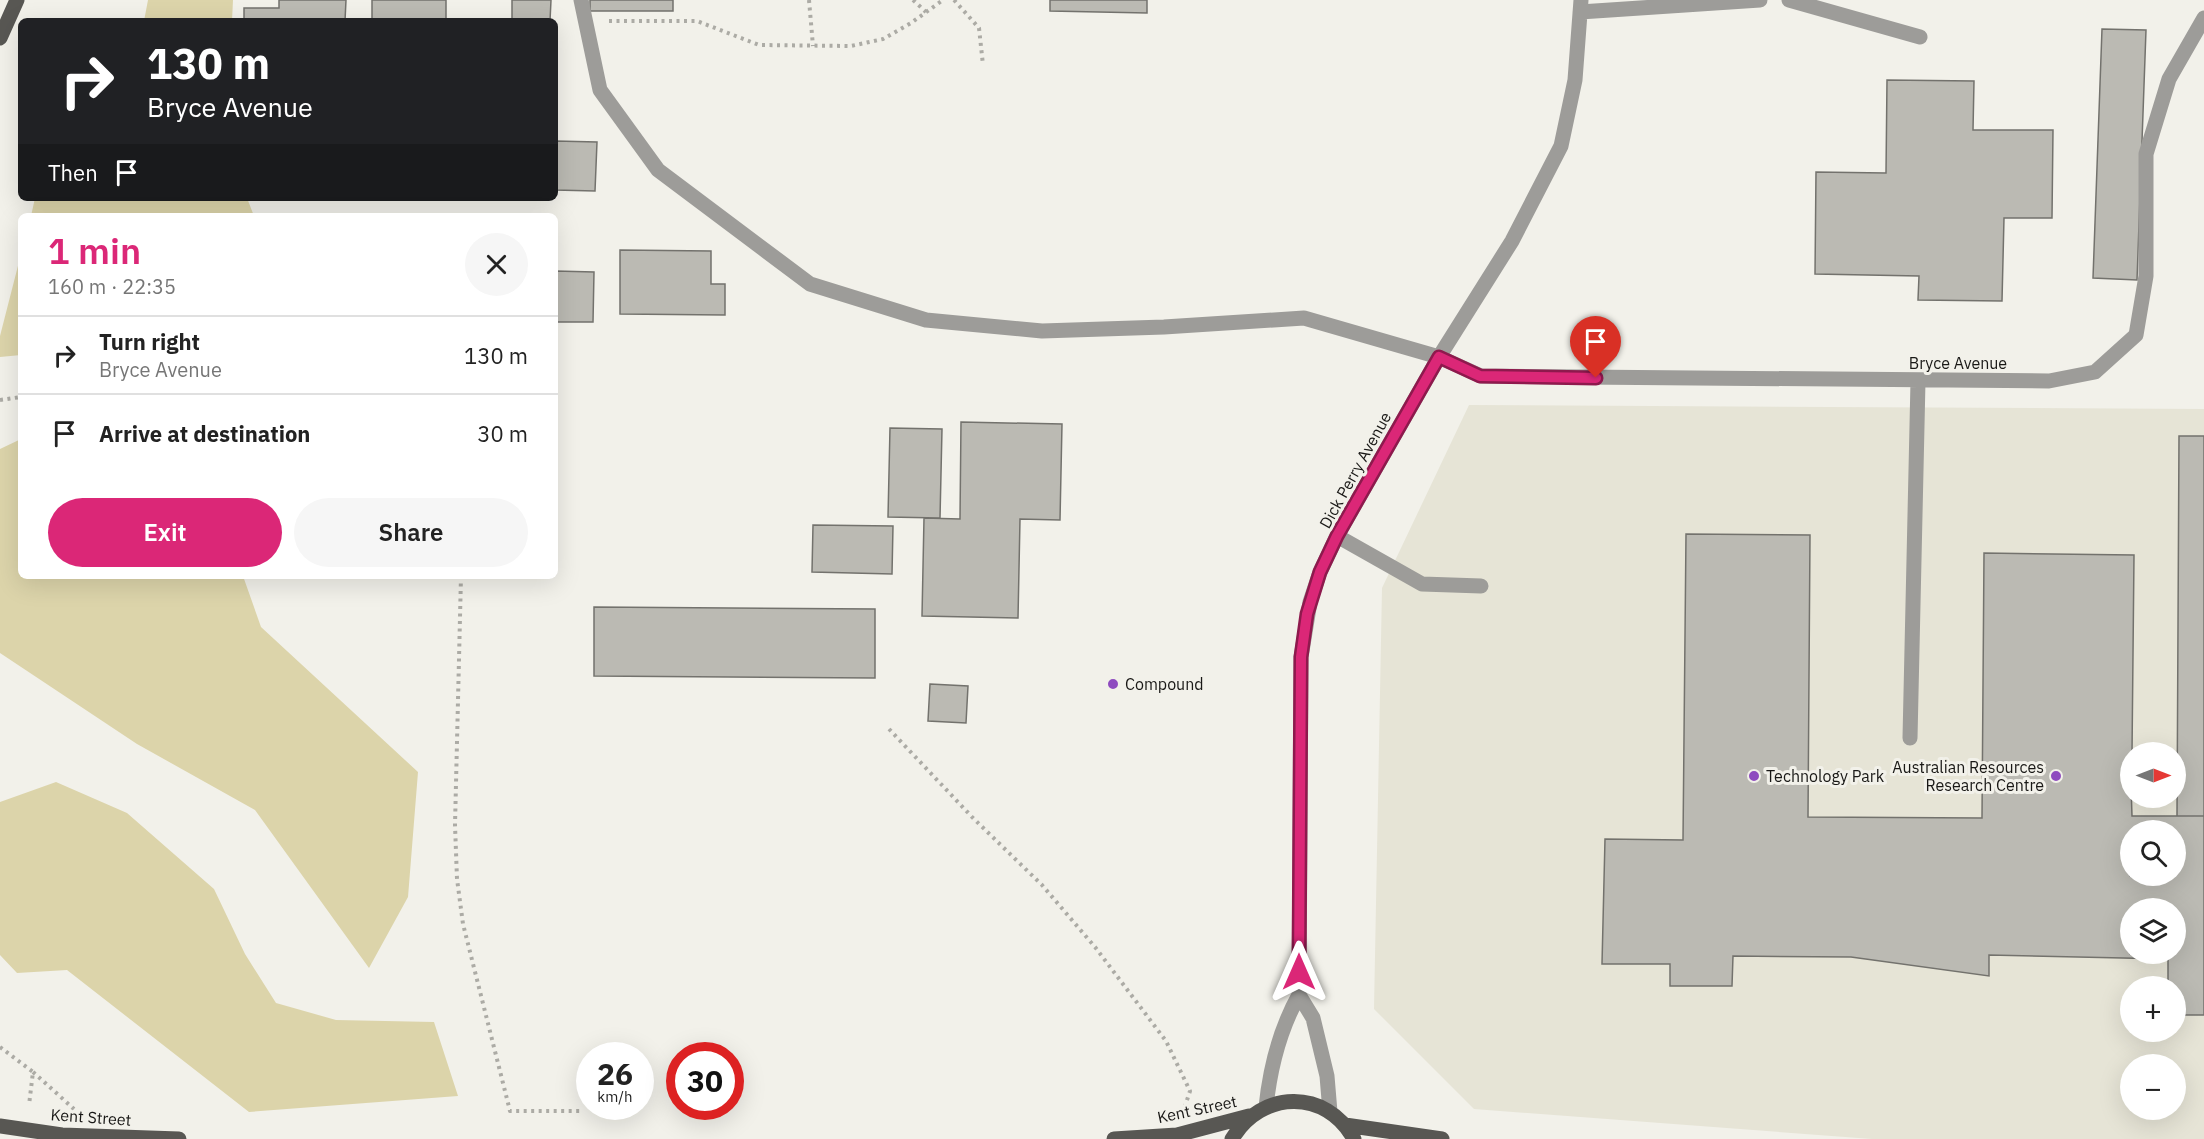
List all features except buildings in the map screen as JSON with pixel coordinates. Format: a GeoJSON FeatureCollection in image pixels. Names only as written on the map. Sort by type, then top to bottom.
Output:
{"type":"FeatureCollection","features":[{"type":"Feature","properties":{"kind":"main road"},"geometry":{"type":"LineString","coordinates":[[0,38],[17,0]]}},
{"type":"Feature","properties":{"kind":"main road"},"geometry":{"type":"LineString","coordinates":[[1232,1139],[1251,1115],[1276,1103],[1298,1101],[1330,1112],[1345,1125],[1354,1139]]}},
{"type":"Feature","properties":{"kind":"main road","name":"Kent Street"},"geometry":{"type":"LineString","coordinates":[[1114,1139],[1177,1135],[1251,1115]]}},
{"type":"Feature","properties":{"kind":"main road"},"geometry":{"type":"LineString","coordinates":[[1345,1125],[1442,1139]]}},
{"type":"Feature","properties":{"kind":"main road","name":"Kent Street"},"geometry":{"type":"LineString","coordinates":[[0,1126],[62,1135],[179,1139]]}},
{"type":"Feature","properties":{"kind":"street"},"geometry":{"type":"LineString","coordinates":[[1581,6],[1760,0]]}},
{"type":"Feature","properties":{"kind":"street"},"geometry":{"type":"LineString","coordinates":[[1789,0],[1920,37]]}},
{"type":"Feature","properties":{"kind":"street","name":"Dick Perry Avenue"},"geometry":{"type":"LineString","coordinates":[[1266,1107],[1269,1079],[1286,1017],[1299,995],[1301,657],[1304,627],[1310,602],[1320,572],[1337,536],[1439,357],[1512,242],[1561,146],[1575,80],[1581,6]]}},
{"type":"Feature","properties":{"kind":"street","name":"Bryce Avenue"},"geometry":{"type":"LineString","coordinates":[[583,8],[600,90],[657,170],[810,284],[926,320],[1042,331],[1164,327],[1304,318],[1439,357],[1480,376],[1918,381],[2049,381],[2095,372],[2136,335],[2146,276],[2146,154],[2169,79],[2204,18]]}},
{"type":"Feature","properties":{"kind":"street"},"geometry":{"type":"LineString","coordinates":[[1910,738],[1918,381]]}},
{"type":"Feature","properties":{"kind":"street"},"geometry":{"type":"LineString","coordinates":[[1337,536],[1422,584],[1480,586]]}},
{"type":"Feature","properties":{"kind":"street"},"geometry":{"type":"LineString","coordinates":[[1299,995],[1313,1017],[1327,1076],[1330,1112]]}},
{"type":"Feature","properties":{"kind":"path"},"geometry":{"type":"LineString","coordinates":[[809,0],[813,46]]}},
{"type":"Feature","properties":{"kind":"path"},"geometry":{"type":"LineString","coordinates":[[913,0],[926,12]]}},
{"type":"Feature","properties":{"kind":"path"},"geometry":{"type":"LineString","coordinates":[[583,8],[602,21],[697,21],[759,45],[851,46],[883,39],[943,0]]}},
{"type":"Feature","properties":{"kind":"path"},"geometry":{"type":"LineString","coordinates":[[954,0],[979,28],[983,65]]}},
{"type":"Feature","properties":{"kind":"path"},"geometry":{"type":"LineString","coordinates":[[0,400],[18,397]]}},
{"type":"Feature","properties":{"kind":"path"},"geometry":{"type":"LineString","coordinates":[[460,579],[455,825],[456,879],[463,924],[510,1111],[576,1111]]}},
{"type":"Feature","properties":{"kind":"path"},"geometry":{"type":"LineString","coordinates":[[889,729],[973,819],[1042,885],[1095,947],[1166,1041],[1190,1091]]}},
{"type":"Feature","properties":{"kind":"path"},"geometry":{"type":"LineString","coordinates":[[0,1047],[33,1072],[81,1116],[99,1137]]}},
{"type":"Feature","properties":{"kind":"path"},"geometry":{"type":"LineString","coordinates":[[26,1130],[33,1072]]}},
{"type":"Feature","properties":{"kind":"shaded area"},"geometry":{"type":"Polygon","coordinates":[[[148,0],[233,0],[232,18],[145,18],[148,0]]]}},
{"type":"Feature","properties":{"kind":"shaded area"},"geometry":{"type":"Polygon","coordinates":[[[34,201],[248,201],[253,213],[32,213],[34,201]]]}},
{"type":"Feature","properties":{"kind":"shaded area"},"geometry":{"type":"Polygon","coordinates":[[[18,266],[18,355],[0,357],[0,336],[18,266]]]}},
{"type":"Feature","properties":{"kind":"shaded area","name":"Technology Park"},"geometry":{"type":"Polygon","coordinates":[[[1469,405],[2204,409],[2204,1139],[1872,1139],[1474,1109],[1374,1009],[1382,588],[1469,405]]]}},
{"type":"Feature","properties":{"kind":"shaded area"},"geometry":{"type":"Polygon","coordinates":[[[18,440],[18,579],[244,579],[261,627],[418,772],[408,897],[369,968],[255,810],[137,744],[0,653],[0,449],[18,440]]]}},
{"type":"Feature","properties":{"kind":"shaded area"},"geometry":{"type":"Polygon","coordinates":[[[56,782],[127,813],[214,889],[245,954],[276,1003],[336,1020],[434,1022],[458,1096],[249,1112],[67,970],[17,973],[0,955],[0,802],[56,782]]]}},
{"type":"Feature","properties":{"kind":"place","name":"Compound"},"geometry":{"type":"Point","coordinates":[1113,684]}},
{"type":"Feature","properties":{"kind":"place","name":"Technology Park"},"geometry":{"type":"Point","coordinates":[1754,776]}},
{"type":"Feature","properties":{"kind":"place","name":"Australian Resources Research Centre"},"geometry":{"type":"Point","coordinates":[2056,776]}},
{"type":"Feature","properties":{"kind":"route"},"geometry":{"type":"LineString","coordinates":[[1299,972],[1301,657],[1304,627],[1310,602],[1320,572],[1337,536],[1439,357],[1480,376],[1596,378]]}}]}
